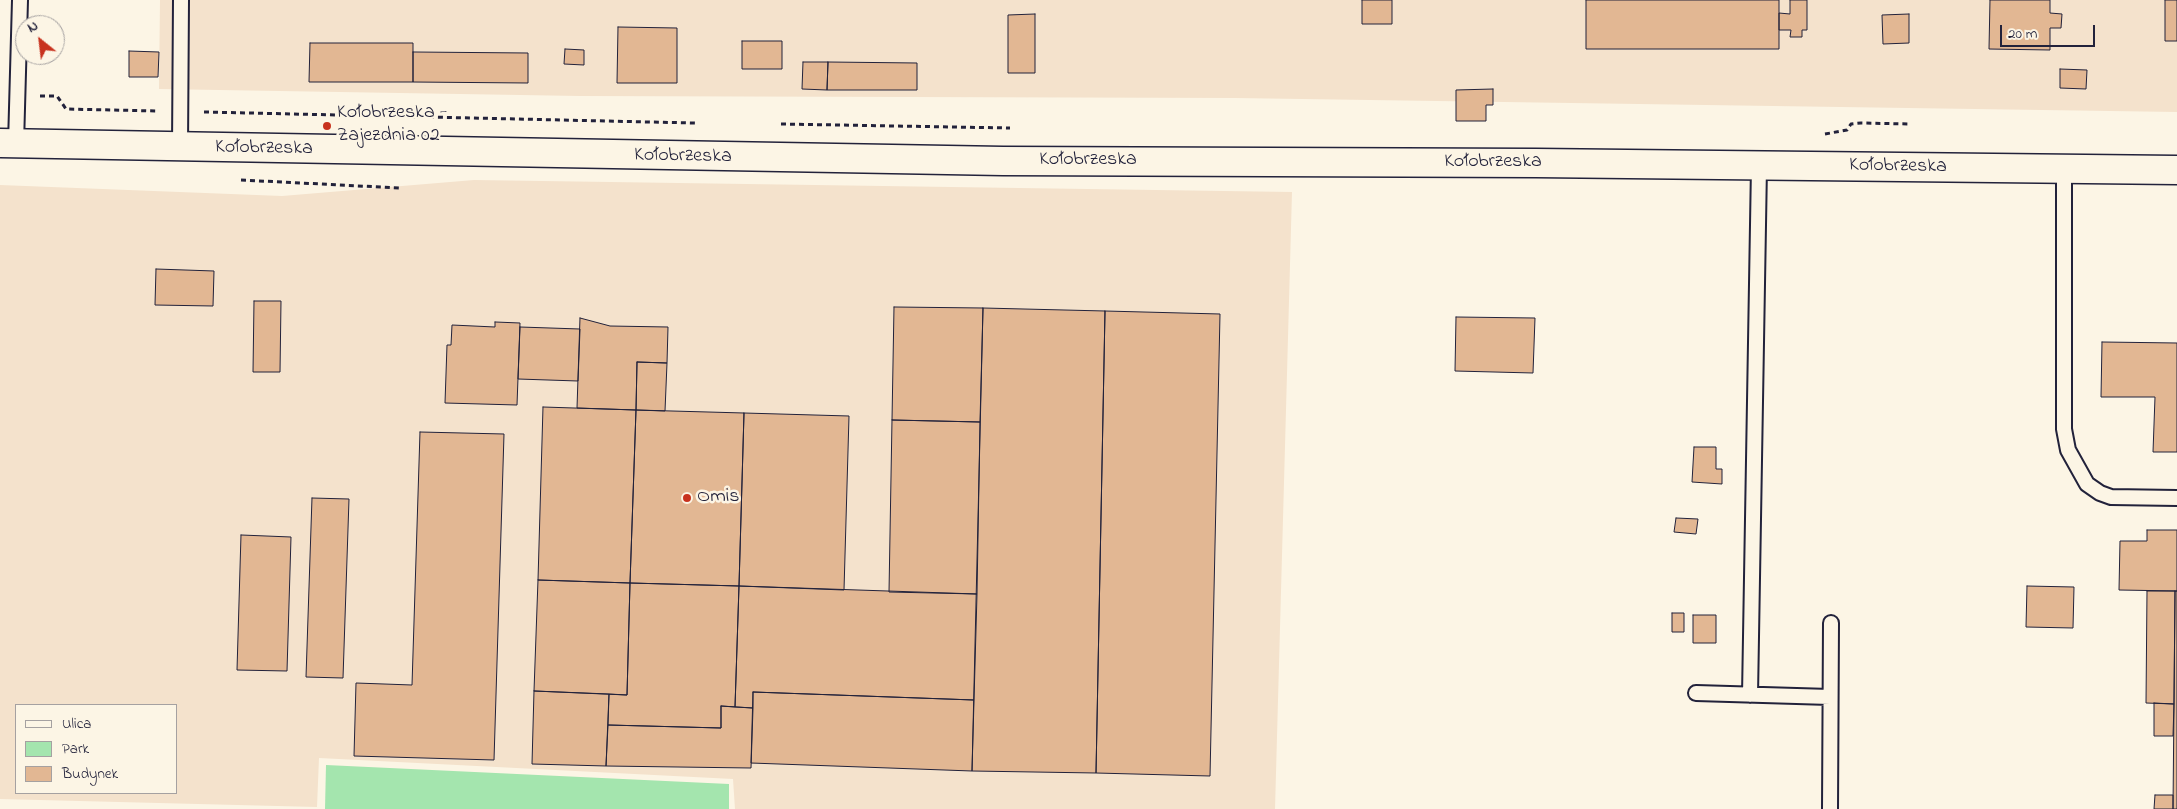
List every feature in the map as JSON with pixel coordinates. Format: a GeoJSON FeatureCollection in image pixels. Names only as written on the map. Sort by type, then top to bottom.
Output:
{"type":"FeatureCollection","features":[{"type":"Feature","properties":{"kind":"street","name":"Kołobrzeska"},"geometry":{"type":"LineString","coordinates":[[8,143],[1003,161],[1526,163],[2177,170]]}},
{"type":"Feature","properties":{"kind":"lane"},"geometry":{"type":"LineString","coordinates":[[8,143],[17,96],[20,0]]}},
{"type":"Feature","properties":{"kind":"lane"},"geometry":{"type":"LineString","coordinates":[[180,147],[182,0]]}},
{"type":"Feature","properties":{"kind":"lane"},"geometry":{"type":"LineString","coordinates":[[1750,695],[1759,166]]}},
{"type":"Feature","properties":{"kind":"lane"},"geometry":{"type":"LineString","coordinates":[[2064,168],[2064,419],[2068,450],[2087,484],[2100,493],[2111,496],[2177,498]]}},
{"type":"Feature","properties":{"kind":"lane"},"geometry":{"type":"LineString","coordinates":[[1830,809],[1831,623]]}},
{"type":"Feature","properties":{"kind":"lane"},"geometry":{"type":"LineString","coordinates":[[1696,693],[1830,697]]}},
{"type":"Feature","properties":{"kind":"path"},"geometry":{"type":"LineString","coordinates":[[17,96],[57,96],[66,109],[76,110],[696,123]]}},
{"type":"Feature","properties":{"kind":"path"},"geometry":{"type":"LineString","coordinates":[[774,124],[1019,128]]}},
{"type":"Feature","properties":{"kind":"path"},"geometry":{"type":"LineString","coordinates":[[1821,135],[1847,130],[1851,124],[1910,124]]}},
{"type":"Feature","properties":{"kind":"path"},"geometry":{"type":"LineString","coordinates":[[232,178],[256,182],[400,188]]}},
{"type":"Feature","properties":{"kind":"shaded area"},"geometry":{"type":"Polygon","coordinates":[[[160,0],[2177,0],[2177,112],[1235,98],[580,96],[159,89],[160,0]]]}},
{"type":"Feature","properties":{"kind":"shaded area"},"geometry":{"type":"Polygon","coordinates":[[[474,180],[1292,192],[1275,809],[735,809],[733,779],[319,758],[317,807],[0,799],[0,185],[282,196],[474,180]]]}},
{"type":"Feature","properties":{"kind":"green space"},"geometry":{"type":"Polygon","coordinates":[[[326,765],[729,784],[729,809],[325,809],[326,765]]]}},
{"type":"Feature","properties":{"kind":"building"},"geometry":{"type":"Polygon","coordinates":[[[1362,0],[1392,0],[1392,24],[1362,24],[1362,0]]]}},
{"type":"Feature","properties":{"kind":"building"},"geometry":{"type":"Polygon","coordinates":[[[1586,0],[1779,0],[1779,49],[1586,49],[1586,0]]]}},
{"type":"Feature","properties":{"kind":"building"},"geometry":{"type":"Polygon","coordinates":[[[1790,0],[1807,0],[1807,30],[1802,30],[1802,37],[1790,37],[1791,30],[1779,30],[1779,13],[1790,14],[1790,0]]]}},
{"type":"Feature","properties":{"kind":"building"},"geometry":{"type":"Polygon","coordinates":[[[1990,0],[2050,0],[2050,13],[2062,14],[2061,28],[2050,28],[2050,50],[1989,49],[1990,0]]]}},
{"type":"Feature","properties":{"kind":"building"},"geometry":{"type":"Polygon","coordinates":[[[2165,0],[2177,0],[2177,41],[2165,41],[2165,0]]]}},
{"type":"Feature","properties":{"kind":"building"},"geometry":{"type":"Polygon","coordinates":[[[1035,14],[1035,73],[1008,73],[1008,15],[1035,14]]]}},
{"type":"Feature","properties":{"kind":"building"},"geometry":{"type":"Polygon","coordinates":[[[1909,14],[1909,43],[1883,44],[1882,15],[1909,14]]]}},
{"type":"Feature","properties":{"kind":"building"},"geometry":{"type":"Polygon","coordinates":[[[618,27],[677,28],[677,83],[617,83],[618,27]]]}},
{"type":"Feature","properties":{"kind":"building"},"geometry":{"type":"Polygon","coordinates":[[[742,41],[782,41],[782,69],[742,69],[742,41]]]}},
{"type":"Feature","properties":{"kind":"building"},"geometry":{"type":"Polygon","coordinates":[[[310,43],[413,43],[413,82],[309,82],[310,43]]]}},
{"type":"Feature","properties":{"kind":"building"},"geometry":{"type":"Polygon","coordinates":[[[565,49],[584,50],[584,65],[564,64],[565,49]]]}},
{"type":"Feature","properties":{"kind":"building"},"geometry":{"type":"Polygon","coordinates":[[[129,51],[159,52],[158,77],[129,77],[129,51]]]}},
{"type":"Feature","properties":{"kind":"building"},"geometry":{"type":"Polygon","coordinates":[[[413,52],[528,53],[528,83],[413,82],[413,52]]]}},
{"type":"Feature","properties":{"kind":"building"},"geometry":{"type":"Polygon","coordinates":[[[803,62],[828,62],[827,90],[802,89],[803,62]]]}},
{"type":"Feature","properties":{"kind":"building"},"geometry":{"type":"Polygon","coordinates":[[[828,62],[917,63],[917,90],[827,90],[828,62]]]}},
{"type":"Feature","properties":{"kind":"building"},"geometry":{"type":"Polygon","coordinates":[[[2060,69],[2087,70],[2086,89],[2060,88],[2060,69]]]}},
{"type":"Feature","properties":{"kind":"building"},"geometry":{"type":"Polygon","coordinates":[[[1493,89],[1493,105],[1486,105],[1486,121],[1456,121],[1456,90],[1493,89]]]}},
{"type":"Feature","properties":{"kind":"building"},"geometry":{"type":"Polygon","coordinates":[[[156,269],[214,271],[213,306],[155,305],[156,269]]]}},
{"type":"Feature","properties":{"kind":"building"},"geometry":{"type":"Polygon","coordinates":[[[254,301],[281,301],[280,372],[253,372],[254,301]]]}},
{"type":"Feature","properties":{"kind":"building"},"geometry":{"type":"Polygon","coordinates":[[[894,307],[983,308],[980,422],[892,420],[894,307]]]}},
{"type":"Feature","properties":{"kind":"building"},"geometry":{"type":"Polygon","coordinates":[[[983,308],[1105,311],[1096,773],[972,771],[983,308]]]}},
{"type":"Feature","properties":{"kind":"building"},"geometry":{"type":"Polygon","coordinates":[[[1105,311],[1220,314],[1210,776],[1096,773],[1105,311]]]}},
{"type":"Feature","properties":{"kind":"building"},"geometry":{"type":"Polygon","coordinates":[[[1456,317],[1535,318],[1533,373],[1455,371],[1456,317]]]}},
{"type":"Feature","properties":{"kind":"building"},"geometry":{"type":"Polygon","coordinates":[[[580,318],[610,326],[668,327],[667,363],[637,362],[636,410],[577,408],[580,318]]]}},
{"type":"Feature","properties":{"kind":"building"},"geometry":{"type":"Polygon","coordinates":[[[495,322],[520,323],[517,405],[445,403],[447,345],[451,345],[452,325],[495,327],[495,322]]]}},
{"type":"Feature","properties":{"kind":"building"},"geometry":{"type":"Polygon","coordinates":[[[520,327],[580,329],[578,381],[518,379],[520,327]]]}},
{"type":"Feature","properties":{"kind":"building"},"geometry":{"type":"Polygon","coordinates":[[[2102,342],[2177,343],[2177,452],[2153,452],[2155,397],[2101,397],[2102,342]]]}},
{"type":"Feature","properties":{"kind":"building"},"geometry":{"type":"Polygon","coordinates":[[[637,362],[667,363],[665,411],[636,410],[637,362]]]}},
{"type":"Feature","properties":{"kind":"building"},"geometry":{"type":"Polygon","coordinates":[[[543,407],[636,410],[630,583],[538,580],[543,407]]]}},
{"type":"Feature","properties":{"kind":"building","name":"Omis"},"geometry":{"type":"Polygon","coordinates":[[[636,410],[744,413],[739,586],[630,583],[636,410]]]}},
{"type":"Feature","properties":{"kind":"building"},"geometry":{"type":"Polygon","coordinates":[[[744,413],[849,416],[844,590],[739,586],[744,413]]]}},
{"type":"Feature","properties":{"kind":"building"},"geometry":{"type":"Polygon","coordinates":[[[892,420],[980,422],[977,594],[889,592],[892,420]]]}},
{"type":"Feature","properties":{"kind":"building"},"geometry":{"type":"Polygon","coordinates":[[[420,432],[504,434],[494,760],[354,756],[356,683],[412,685],[420,432]]]}},
{"type":"Feature","properties":{"kind":"building"},"geometry":{"type":"Polygon","coordinates":[[[1694,447],[1716,447],[1716,469],[1722,469],[1722,484],[1692,482],[1694,447]]]}},
{"type":"Feature","properties":{"kind":"building"},"geometry":{"type":"Polygon","coordinates":[[[312,498],[349,499],[343,678],[306,677],[312,498]]]}},
{"type":"Feature","properties":{"kind":"building"},"geometry":{"type":"Polygon","coordinates":[[[1676,518],[1698,519],[1696,534],[1674,532],[1676,518]]]}},
{"type":"Feature","properties":{"kind":"building"},"geometry":{"type":"Polygon","coordinates":[[[2147,530],[2177,530],[2177,591],[2119,590],[2120,541],[2147,541],[2147,530]]]}},
{"type":"Feature","properties":{"kind":"building"},"geometry":{"type":"Polygon","coordinates":[[[241,535],[291,537],[287,671],[237,670],[241,535]]]}},
{"type":"Feature","properties":{"kind":"building"},"geometry":{"type":"Polygon","coordinates":[[[538,580],[630,583],[627,695],[534,691],[538,580]]]}},
{"type":"Feature","properties":{"kind":"building"},"geometry":{"type":"Polygon","coordinates":[[[630,583],[739,586],[735,707],[721,706],[721,728],[608,725],[609,694],[627,695],[630,583]]]}},
{"type":"Feature","properties":{"kind":"building"},"geometry":{"type":"Polygon","coordinates":[[[739,586],[977,594],[974,700],[753,692],[753,708],[735,707],[739,586]]]}},
{"type":"Feature","properties":{"kind":"building"},"geometry":{"type":"Polygon","coordinates":[[[2027,586],[2074,587],[2073,628],[2026,627],[2027,586]]]}},
{"type":"Feature","properties":{"kind":"building"},"geometry":{"type":"Polygon","coordinates":[[[2147,591],[2175,591],[2174,704],[2146,703],[2147,591]]]}},
{"type":"Feature","properties":{"kind":"building"},"geometry":{"type":"Polygon","coordinates":[[[2175,591],[2177,591],[2177,809],[2173,809],[2175,591]]]}},
{"type":"Feature","properties":{"kind":"building"},"geometry":{"type":"Polygon","coordinates":[[[1672,613],[1684,613],[1684,632],[1672,632],[1672,613]]]}},
{"type":"Feature","properties":{"kind":"building"},"geometry":{"type":"Polygon","coordinates":[[[1693,615],[1716,615],[1716,643],[1693,643],[1693,615]]]}},
{"type":"Feature","properties":{"kind":"building"},"geometry":{"type":"Polygon","coordinates":[[[534,691],[609,694],[606,766],[532,764],[534,691]]]}},
{"type":"Feature","properties":{"kind":"building"},"geometry":{"type":"Polygon","coordinates":[[[753,692],[974,700],[972,771],[751,763],[753,692]]]}},
{"type":"Feature","properties":{"kind":"building"},"geometry":{"type":"Polygon","coordinates":[[[2154,703],[2174,704],[2173,736],[2154,736],[2154,703]]]}},
{"type":"Feature","properties":{"kind":"building"},"geometry":{"type":"Polygon","coordinates":[[[721,706],[753,708],[751,768],[606,766],[608,725],[721,728],[721,706]]]}},
{"type":"Feature","properties":{"kind":"building"},"geometry":{"type":"Polygon","coordinates":[[[2155,795],[2173,795],[2173,809],[2154,809],[2155,795]]]}},
{"type":"Feature","properties":{"kind":"place","name":"Kołobrzeska - Zajezdnia 02"},"geometry":{"type":"Point","coordinates":[327,126]}},
{"type":"Feature","properties":{"kind":"place","name":"Omis"},"geometry":{"type":"Point","coordinates":[687,498]}}]}
